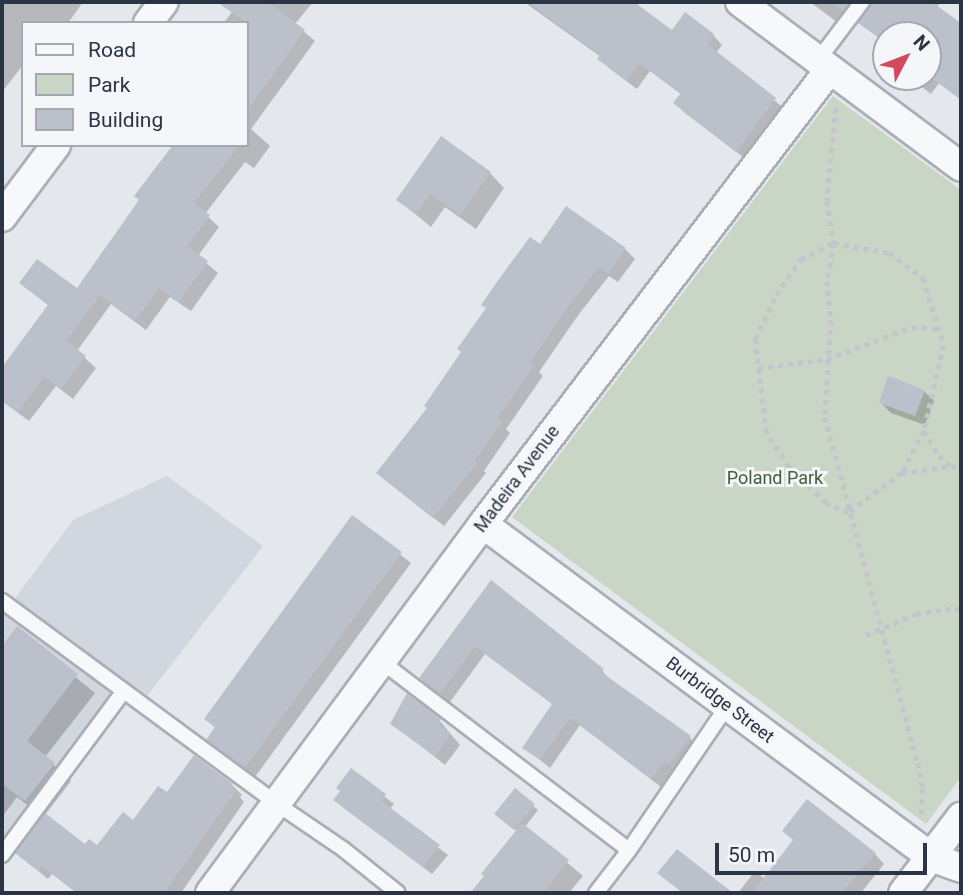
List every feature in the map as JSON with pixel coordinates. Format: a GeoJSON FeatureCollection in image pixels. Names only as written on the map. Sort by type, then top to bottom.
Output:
{"type":"FeatureCollection","features":[{"type":"Feature","properties":{"kind":"street"},"geometry":{"type":"LineString","coordinates":[[150,21],[164,2]]}},
{"type":"Feature","properties":{"kind":"street"},"geometry":{"type":"LineString","coordinates":[[740,2],[961,167]]}},
{"type":"Feature","properties":{"kind":"street","name":"Madeira Avenue"},"geometry":{"type":"LineString","coordinates":[[211,893],[824,64]]}},
{"type":"Feature","properties":{"kind":"street"},"geometry":{"type":"LineString","coordinates":[[2,217],[54,147]]}},
{"type":"Feature","properties":{"kind":"street","name":"Burbridge Street"},"geometry":{"type":"LineString","coordinates":[[483,523],[931,857],[961,867]]}},
{"type":"Feature","properties":{"kind":"street"},"geometry":{"type":"LineString","coordinates":[[904,893],[961,817]]}},
{"type":"Feature","properties":{"kind":"lane"},"geometry":{"type":"LineString","coordinates":[[824,64],[862,2]]}},
{"type":"Feature","properties":{"kind":"lane"},"geometry":{"type":"LineString","coordinates":[[2,601],[277,804],[343,849],[398,893]]}},
{"type":"Feature","properties":{"kind":"lane"},"geometry":{"type":"LineString","coordinates":[[382,662],[629,850]]}},
{"type":"Feature","properties":{"kind":"lane"},"geometry":{"type":"LineString","coordinates":[[2,856],[124,691]]}},
{"type":"Feature","properties":{"kind":"lane"},"geometry":{"type":"LineString","coordinates":[[596,893],[629,850],[728,705]]}},
{"type":"Feature","properties":{"kind":"path"},"geometry":{"type":"LineString","coordinates":[[824,64],[836,103],[827,201],[834,243],[827,281],[831,320],[825,417],[848,513],[918,763],[923,789],[920,814],[931,857]]}},
{"type":"Feature","properties":{"kind":"path"},"geometry":{"type":"LineString","coordinates":[[834,243],[889,253],[923,278],[944,345],[924,431],[902,473],[848,513],[826,503],[798,476],[766,433],[755,339],[776,296],[801,259],[834,243]]}},
{"type":"Feature","properties":{"kind":"path"},"geometry":{"type":"LineString","coordinates":[[758,368],[827,359],[912,327],[939,329]]}},
{"type":"Feature","properties":{"kind":"path"},"geometry":{"type":"LineString","coordinates":[[924,431],[931,446],[951,466]]}},
{"type":"Feature","properties":{"kind":"path"},"geometry":{"type":"LineString","coordinates":[[902,473],[951,466],[961,468]]}},
{"type":"Feature","properties":{"kind":"path"},"geometry":{"type":"LineString","coordinates":[[866,635],[916,614],[955,608],[961,610]]}},
{"type":"Feature","properties":{"kind":"shaded area"},"geometry":{"type":"Polygon","coordinates":[[[167,476],[263,546],[141,704],[125,692],[2,855],[2,616],[73,520],[167,476]]]}},
{"type":"Feature","properties":{"kind":"green space","name":"Poland Park"},"geometry":{"type":"Polygon","coordinates":[[[833,96],[961,190],[961,777],[926,824],[512,517],[833,96]]]}},
{"type":"Feature","properties":{"kind":"building"},"geometry":{"type":"Polygon","coordinates":[[[217,2],[268,2],[305,30],[248,110],[248,21],[217,2]]]}},
{"type":"Feature","properties":{"kind":"building"},"geometry":{"type":"Polygon","coordinates":[[[527,2],[634,2],[672,30],[685,12],[714,34],[707,44],[776,98],[736,152],[673,103],[681,93],[639,63],[626,80],[597,59],[600,55],[527,2]]]}},
{"type":"Feature","properties":{"kind":"building"},"geometry":{"type":"Polygon","coordinates":[[[830,2],[850,2],[843,11],[830,2]]]}},
{"type":"Feature","properties":{"kind":"building"},"geometry":{"type":"Polygon","coordinates":[[[871,2],[932,2],[961,23],[961,99],[942,86],[942,21],[872,21],[872,33],[858,23],[871,2]]]}},
{"type":"Feature","properties":{"kind":"building"},"geometry":{"type":"Polygon","coordinates":[[[441,136],[491,172],[460,215],[430,194],[416,214],[396,200],[441,136]]]}},
{"type":"Feature","properties":{"kind":"building"},"geometry":{"type":"Polygon","coordinates":[[[171,147],[238,147],[194,203],[210,215],[187,246],[208,261],[179,302],[159,288],[135,321],[100,295],[66,341],[86,356],[61,389],[44,377],[18,412],[2,400],[2,367],[48,305],[19,283],[37,259],[77,288],[139,200],[134,196],[171,147]]]}},
{"type":"Feature","properties":{"kind":"building"},"geometry":{"type":"Polygon","coordinates":[[[566,206],[626,248],[608,274],[599,267],[570,304],[530,362],[534,365],[497,419],[502,422],[475,460],[478,462],[433,518],[376,473],[427,408],[424,406],[461,352],[457,349],[486,308],[481,305],[499,279],[530,237],[540,244],[566,206]]]}},
{"type":"Feature","properties":{"kind":"building"},"geometry":{"type":"Polygon","coordinates":[[[888,376],[925,390],[915,416],[879,403],[888,376]]]}},
{"type":"Feature","properties":{"kind":"building"},"geometry":{"type":"Polygon","coordinates":[[[352,515],[402,552],[245,768],[206,740],[215,727],[204,719],[352,515]]]}},
{"type":"Feature","properties":{"kind":"building"},"geometry":{"type":"Polygon","coordinates":[[[491,580],[604,669],[601,672],[691,736],[670,764],[665,760],[651,779],[570,718],[540,760],[522,748],[552,704],[475,646],[440,694],[419,678],[491,580]]]}},
{"type":"Feature","properties":{"kind":"building"},"geometry":{"type":"Polygon","coordinates":[[[17,626],[78,674],[27,741],[55,763],[25,801],[2,784],[2,646],[17,626]]]}},
{"type":"Feature","properties":{"kind":"building"},"geometry":{"type":"Polygon","coordinates":[[[407,693],[441,719],[438,724],[451,734],[435,756],[390,724],[407,693]]]}},
{"type":"Feature","properties":{"kind":"building"},"geometry":{"type":"Polygon","coordinates":[[[194,755],[233,784],[231,787],[236,791],[164,893],[78,893],[42,866],[38,871],[15,853],[45,813],[85,844],[89,839],[97,845],[123,812],[133,820],[158,786],[167,792],[194,755]]]}},
{"type":"Feature","properties":{"kind":"building"},"geometry":{"type":"Polygon","coordinates":[[[351,768],[386,794],[381,801],[440,845],[423,867],[333,800],[340,791],[336,788],[351,768]]]}},
{"type":"Feature","properties":{"kind":"building"},"geometry":{"type":"Polygon","coordinates":[[[515,788],[535,804],[514,830],[494,814],[515,788]]]}},
{"type":"Feature","properties":{"kind":"building"},"geometry":{"type":"Polygon","coordinates":[[[807,799],[876,853],[841,893],[752,893],[793,840],[782,831],[807,799]]]}},
{"type":"Feature","properties":{"kind":"building"},"geometry":{"type":"Polygon","coordinates":[[[522,823],[569,860],[543,893],[470,893],[484,876],[481,874],[522,823]]]}},
{"type":"Feature","properties":{"kind":"building"},"geometry":{"type":"Polygon","coordinates":[[[677,849],[733,893],[683,893],[657,873],[677,849]]]}}]}
